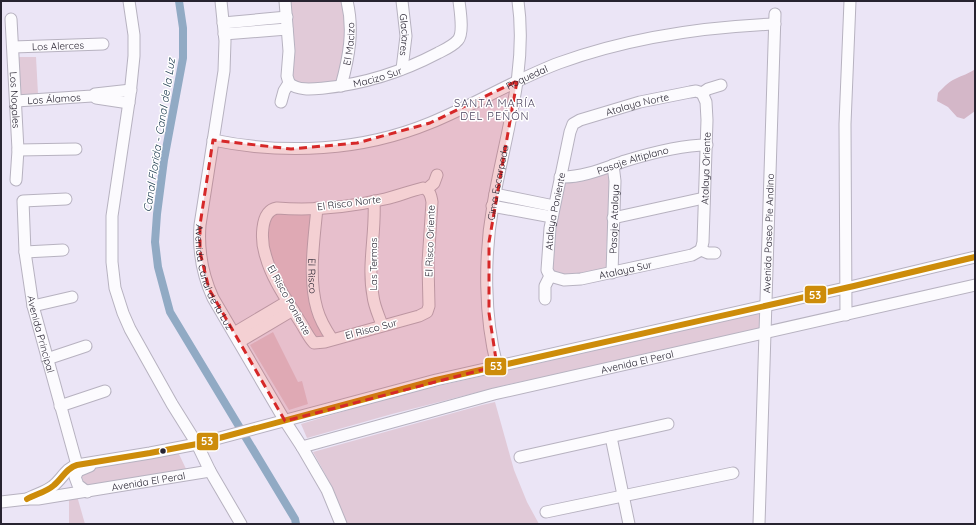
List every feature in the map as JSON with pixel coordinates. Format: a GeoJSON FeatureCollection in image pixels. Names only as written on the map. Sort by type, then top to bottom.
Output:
{"type":"FeatureCollection","features":[{"type":"Feature","properties":{"kind":"street"},"geometry":{"type":"LineString","coordinates":[[129,1],[133,22],[134,46],[131,90],[112,216],[112,262],[115,288],[122,313],[130,329],[162,387],[203,443],[210,471],[241,524]]}},
{"type":"Feature","properties":{"kind":"street","name":"Avenida Canal de la Luz"},"geometry":{"type":"LineString","coordinates":[[221,1],[224,34],[224,71],[200,225],[200,252],[203,271],[209,288],[236,338],[327,490],[341,524]]}},
{"type":"Feature","properties":{"kind":"street"},"geometry":{"type":"LineString","coordinates":[[281,102],[284,91],[289,83],[287,76],[289,51],[287,17],[284,1]]}},
{"type":"Feature","properties":{"kind":"street","name":"El Macizo"},"geometry":{"type":"LineString","coordinates":[[341,86],[350,46],[350,16],[347,1]]}},
{"type":"Feature","properties":{"kind":"street","name":"Glaciares"},"geometry":{"type":"LineString","coordinates":[[402,1],[406,36],[402,69]]}},
{"type":"Feature","properties":{"kind":"street","name":"Macizo Sur"},"geometry":{"type":"LineString","coordinates":[[289,83],[295,87],[303,88],[341,86],[378,78],[441,51],[459,39],[461,31],[459,1]]}},
{"type":"Feature","properties":{"kind":"street","name":"Cima Escarpada"},"geometry":{"type":"LineString","coordinates":[[497,366],[490,329],[488,292],[489,242],[492,206],[510,126],[517,81],[520,36],[518,1]]}},
{"type":"Feature","properties":{"kind":"street"},"geometry":{"type":"LineString","coordinates":[[846,315],[845,124],[850,1]]}},
{"type":"Feature","properties":{"kind":"street"},"geometry":{"type":"LineString","coordinates":[[223,23],[287,17]]}},
{"type":"Feature","properties":{"kind":"street","name":"Los Nogales"},"geometry":{"type":"LineString","coordinates":[[11,19],[18,150],[16,180]]}},
{"type":"Feature","properties":{"kind":"street","name":"Roquedal"},"geometry":{"type":"LineString","coordinates":[[213,140],[245,146],[291,149],[329,147],[396,135],[430,123],[517,81],[560,63],[592,52],[647,39],[775,19]]}},
{"type":"Feature","properties":{"kind":"street","name":"Avenida Paseo Pie Andino"},"geometry":{"type":"LineString","coordinates":[[759,524],[775,19]]}},
{"type":"Feature","properties":{"kind":"street"},"geometry":{"type":"LineString","coordinates":[[224,34],[287,29]]}},
{"type":"Feature","properties":{"kind":"street","name":"Los Alerces"},"geometry":{"type":"LineString","coordinates":[[13,48],[103,44]]}},
{"type":"Feature","properties":{"kind":"street"},"geometry":{"type":"LineString","coordinates":[[702,93],[708,89],[721,85]]}},
{"type":"Feature","properties":{"kind":"street","name":"Los Álamos"},"geometry":{"type":"LineString","coordinates":[[16,101],[92,96],[95,94],[131,90]]}},
{"type":"Feature","properties":{"kind":"street","name":"Atalaya Norte"},"geometry":{"type":"LineString","coordinates":[[573,124],[580,120],[640,102],[690,92],[699,91],[702,93]]}},
{"type":"Feature","properties":{"kind":"street","name":"Atalaya Oriente"},"geometry":{"type":"LineString","coordinates":[[701,250],[703,242],[707,144],[707,106],[705,97],[702,93]]}},
{"type":"Feature","properties":{"kind":"street","name":"Los Álamos"},"geometry":{"type":"LineString","coordinates":[[92,96],[96,98],[129,103]]}},
{"type":"Feature","properties":{"kind":"street","name":"Atalaya Poniente"},"geometry":{"type":"LineString","coordinates":[[545,299],[545,286],[550,276],[547,270],[549,235],[560,177],[573,124]]}},
{"type":"Feature","properties":{"kind":"street","name":"Pasaje Altiplano"},"geometry":{"type":"LineString","coordinates":[[560,177],[579,175],[641,156],[707,144]]}},
{"type":"Feature","properties":{"kind":"street"},"geometry":{"type":"LineString","coordinates":[[18,150],[76,149]]}},
{"type":"Feature","properties":{"kind":"street","name":"Pasaje Atalaya"},"geometry":{"type":"LineString","coordinates":[[612,273],[614,165]]}},
{"type":"Feature","properties":{"kind":"street"},"geometry":{"type":"LineString","coordinates":[[427,189],[434,183],[437,175]]}},
{"type":"Feature","properties":{"kind":"street","name":"El Risco Norte"},"geometry":{"type":"LineString","coordinates":[[270,211],[277,208],[317,208],[374,201],[422,188],[427,189]]}},
{"type":"Feature","properties":{"kind":"street","name":"El Risco Oriente"},"geometry":{"type":"LineString","coordinates":[[427,189],[430,193],[432,202],[428,273],[429,306],[427,312]]}},
{"type":"Feature","properties":{"kind":"street"},"geometry":{"type":"LineString","coordinates":[[495,194],[553,212]]}},
{"type":"Feature","properties":{"kind":"street"},"geometry":{"type":"LineString","coordinates":[[613,218],[704,198]]}},
{"type":"Feature","properties":{"kind":"street","name":"Avenida Principal"},"geometry":{"type":"LineString","coordinates":[[66,199],[23,200],[24,252],[33,306],[77,464]]}},
{"type":"Feature","properties":{"kind":"street","name":"Las Termas"},"geometry":{"type":"LineString","coordinates":[[374,201],[371,285],[374,302],[382,326]]}},
{"type":"Feature","properties":{"kind":"street"},"geometry":{"type":"LineString","coordinates":[[492,206],[553,212]]}},
{"type":"Feature","properties":{"kind":"street","name":"El Risco"},"geometry":{"type":"LineString","coordinates":[[317,208],[313,255],[314,292],[318,314],[332,340]]}},
{"type":"Feature","properties":{"kind":"street","name":"El Risco Poniente"},"geometry":{"type":"LineString","coordinates":[[270,211],[265,218],[264,250],[271,270],[314,343]]}},
{"type":"Feature","properties":{"kind":"street"},"geometry":{"type":"LineString","coordinates":[[24,252],[63,250]]}},
{"type":"Feature","properties":{"kind":"street"},"geometry":{"type":"LineString","coordinates":[[701,250],[708,253],[715,253]]}},
{"type":"Feature","properties":{"kind":"street","name":"Atalaya Sur"},"geometry":{"type":"LineString","coordinates":[[550,276],[558,279],[576,280],[692,255],[701,250]]}},
{"type":"Feature","properties":{"kind":"street"},"geometry":{"type":"LineString","coordinates":[[77,464],[203,443],[395,390],[975,257]]}},
{"type":"Feature","properties":{"kind":"street","name":"Avenida El Peral"},"geometry":{"type":"LineString","coordinates":[[302,447],[494,394],[975,285]]}},
{"type":"Feature","properties":{"kind":"street"},"geometry":{"type":"LineString","coordinates":[[33,306],[72,297]]}},
{"type":"Feature","properties":{"kind":"street"},"geometry":{"type":"LineString","coordinates":[[236,338],[291,305]]}},
{"type":"Feature","properties":{"kind":"street","name":"El Risco Sur"},"geometry":{"type":"LineString","coordinates":[[314,343],[332,340],[422,316],[427,312]]}},
{"type":"Feature","properties":{"kind":"street"},"geometry":{"type":"LineString","coordinates":[[47,358],[86,346]]}},
{"type":"Feature","properties":{"kind":"street"},"geometry":{"type":"LineString","coordinates":[[60,406],[105,391]]}},
{"type":"Feature","properties":{"kind":"street"},"geometry":{"type":"LineString","coordinates":[[520,457],[668,424]]}},
{"type":"Feature","properties":{"kind":"street"},"geometry":{"type":"LineString","coordinates":[[611,437],[629,524]]}},
{"type":"Feature","properties":{"kind":"street"},"geometry":{"type":"LineString","coordinates":[[87,492],[78,485],[75,475],[78,471],[91,466],[95,462]]}},
{"type":"Feature","properties":{"kind":"street","name":"Avenida El Peral"},"geometry":{"type":"LineString","coordinates":[[27,499],[54,485],[68,469],[77,464]]}},
{"type":"Feature","properties":{"kind":"street","name":"Avenida El Peral"},"geometry":{"type":"LineString","coordinates":[[1,502],[38,499],[87,492],[210,471]]}},
{"type":"Feature","properties":{"kind":"street"},"geometry":{"type":"LineString","coordinates":[[546,512],[733,473]]}},
{"type":"Feature","properties":{"kind":"highlighted area"},"geometry":{"type":"Polygon","coordinates":[[[517,81],[489,242],[489,313],[497,366],[285,421],[209,289],[200,252],[200,225],[213,140],[291,149],[357,143],[430,123],[517,81]]]}},
{"type":"Feature","properties":{"kind":"shaded area"},"geometry":{"type":"Polygon","coordinates":[[[289,1],[342,1],[346,45],[338,81],[313,85],[295,82],[293,78],[289,1]]]}},
{"type":"Feature","properties":{"kind":"shaded area"},"geometry":{"type":"Polygon","coordinates":[[[18,57],[36,57],[38,94],[20,95],[18,57]]]}},
{"type":"Feature","properties":{"kind":"shaded area"},"geometry":{"type":"Polygon","coordinates":[[[975,69],[975,111],[964,119],[957,117],[948,107],[937,101],[938,93],[950,82],[975,69]]]}},
{"type":"Feature","properties":{"kind":"shaded area"},"geometry":{"type":"Polygon","coordinates":[[[610,168],[609,217],[606,252],[609,253],[608,269],[582,274],[556,274],[552,269],[556,221],[565,182],[610,168]]]}},
{"type":"Feature","properties":{"kind":"shaded area"},"geometry":{"type":"Polygon","coordinates":[[[278,213],[312,213],[310,251],[325,336],[317,337],[314,335],[276,269],[270,253],[268,236],[271,217],[278,213]]]}},
{"type":"Feature","properties":{"kind":"shaded area"},"geometry":{"type":"Polygon","coordinates":[[[759,313],[759,329],[630,359],[510,384],[392,414],[307,438],[301,424],[395,396],[759,313]]]}},
{"type":"Feature","properties":{"kind":"shaded area"},"geometry":{"type":"Polygon","coordinates":[[[273,332],[298,382],[302,381],[308,404],[289,410],[250,345],[273,332]]]}},
{"type":"Feature","properties":{"kind":"shaded area"},"geometry":{"type":"Polygon","coordinates":[[[495,402],[514,470],[527,502],[539,524],[347,524],[329,481],[313,452],[495,402]]]}},
{"type":"Feature","properties":{"kind":"shaded area"},"geometry":{"type":"Polygon","coordinates":[[[177,450],[187,471],[91,488],[82,479],[82,474],[94,467],[177,450]]]}},
{"type":"Feature","properties":{"kind":"shaded area"},"geometry":{"type":"Polygon","coordinates":[[[77,496],[85,524],[69,524],[69,497],[77,496]]]}},
{"type":"Feature","properties":{"kind":"waterway","name":"Canal Florida - Canal de la Luz"},"geometry":{"type":"LineString","coordinates":[[179,1],[183,28],[183,58],[164,160],[157,214],[155,242],[158,267],[170,312],[295,519],[296,524]]}},
{"type":"Feature","properties":{"kind":"transit line","name":"53"},"geometry":{"type":"LineString","coordinates":[[27,499],[50,488],[73,466],[197,444],[436,380],[854,286],[975,257]]}},
{"type":"Feature","properties":{"kind":"district","name":"SANTA MARÍA DEL PEÑÓN"},"geometry":{"type":"Point","coordinates":[495,109]}}]}
